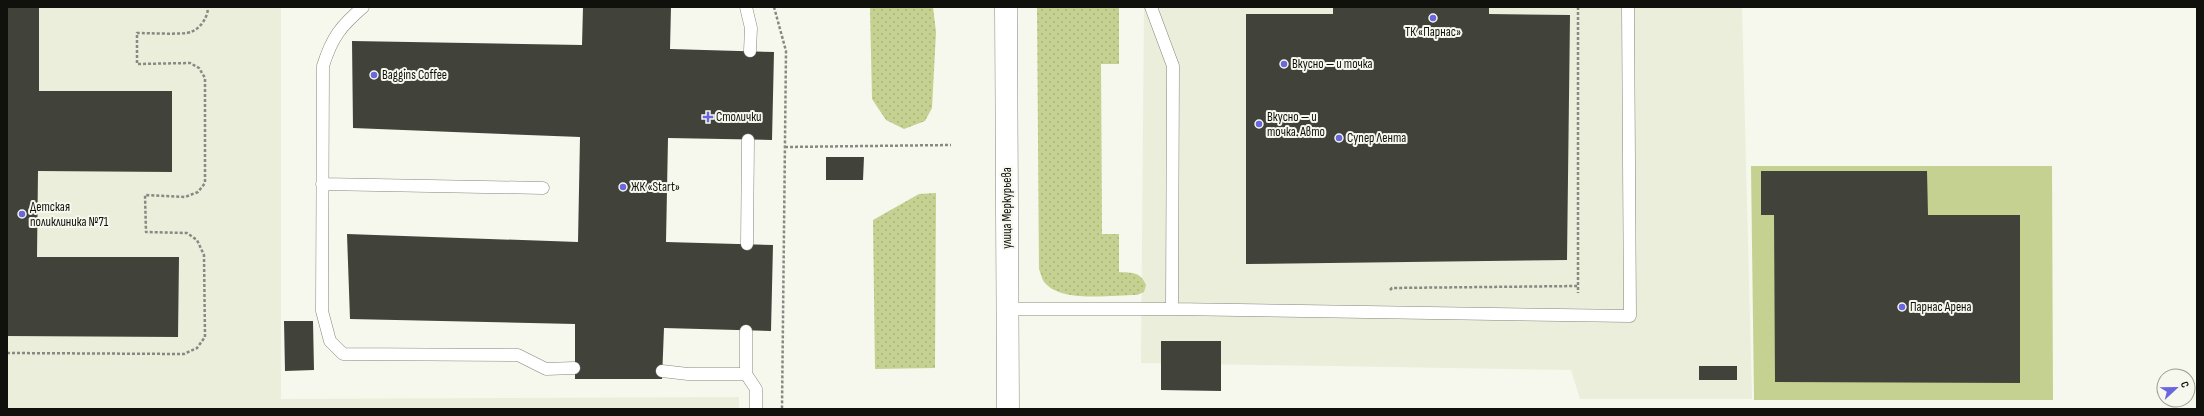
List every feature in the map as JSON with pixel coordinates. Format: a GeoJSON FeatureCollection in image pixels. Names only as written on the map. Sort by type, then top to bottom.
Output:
{"type":"FeatureCollection","features":[{"type":"Feature","properties":{"kind":"street","name":"улица Меркурьева"},"geometry":{"type":"LineString","coordinates":[[1006,7],[1008,409]]}},
{"type":"Feature","properties":{"kind":"lane"},"geometry":{"type":"LineString","coordinates":[[363,7],[343,24],[329,48],[323,66],[322,311],[330,341],[343,354],[518,355],[546,369],[574,368]]}},
{"type":"Feature","properties":{"kind":"lane"},"geometry":{"type":"LineString","coordinates":[[746,7],[751,28],[750,51]]}},
{"type":"Feature","properties":{"kind":"lane"},"geometry":{"type":"LineString","coordinates":[[1151,7],[1174,66],[1172,309]]}},
{"type":"Feature","properties":{"kind":"lane"},"geometry":{"type":"LineString","coordinates":[[1008,309],[1172,309],[1630,316],[1628,7]]}},
{"type":"Feature","properties":{"kind":"lane"},"geometry":{"type":"LineString","coordinates":[[746,244],[748,140]]}},
{"type":"Feature","properties":{"kind":"lane"},"geometry":{"type":"LineString","coordinates":[[322,184],[543,188]]}},
{"type":"Feature","properties":{"kind":"lane"},"geometry":{"type":"LineString","coordinates":[[746,331],[746,374],[756,389],[756,409]]}},
{"type":"Feature","properties":{"kind":"lane"},"geometry":{"type":"LineString","coordinates":[[662,371],[688,374],[746,374]]}},
{"type":"Feature","properties":{"kind":"path"},"geometry":{"type":"LineString","coordinates":[[7,353],[184,354],[197,348],[205,337],[204,255],[200,245],[197,240],[187,233],[146,232],[145,195],[185,196],[198,192],[205,183],[205,78],[199,68],[190,63],[137,64],[137,33],[191,33],[202,24],[208,12],[208,7]]}},
{"type":"Feature","properties":{"kind":"path"},"geometry":{"type":"LineString","coordinates":[[774,7],[786,51],[782,409]]}},
{"type":"Feature","properties":{"kind":"path"},"geometry":{"type":"LineString","coordinates":[[1578,7],[1578,315]]}},
{"type":"Feature","properties":{"kind":"path"},"geometry":{"type":"LineString","coordinates":[[784,147],[951,145]]}},
{"type":"Feature","properties":{"kind":"path"},"geometry":{"type":"LineString","coordinates":[[1368,312],[1392,288],[1578,286]]}},
{"type":"Feature","properties":{"kind":"shaded area"},"geometry":{"type":"Polygon","coordinates":[[[7,7],[281,7],[281,399],[739,397],[739,409],[7,409],[7,7]]]}},
{"type":"Feature","properties":{"kind":"shaded area"},"geometry":{"type":"Polygon","coordinates":[[[1144,7],[1742,7],[1752,399],[1580,399],[1571,370],[1141,363],[1144,7]]]}},
{"type":"Feature","properties":{"kind":"green space"},"geometry":{"type":"Polygon","coordinates":[[[870,7],[933,7],[936,32],[932,108],[925,121],[904,129],[886,120],[872,99],[870,7]]]}},
{"type":"Feature","properties":{"kind":"green space"},"geometry":{"type":"Polygon","coordinates":[[[1037,7],[1119,7],[1119,64],[1101,64],[1102,234],[1119,234],[1119,272],[1138,275],[1144,280],[1146,285],[1144,292],[1137,295],[1075,296],[1063,293],[1053,289],[1045,283],[1039,269],[1037,7]]]}},
{"type":"Feature","properties":{"kind":"green space","name":"Парнас Арена"},"geometry":{"type":"Polygon","coordinates":[[[1751,166],[2052,166],[2053,400],[1754,400],[1751,166]]]}},
{"type":"Feature","properties":{"kind":"green space"},"geometry":{"type":"Polygon","coordinates":[[[936,193],[935,368],[875,369],[873,220],[919,194],[936,193]]]}},
{"type":"Feature","properties":{"kind":"building","name":"Детская поликлиника №71"},"geometry":{"type":"Polygon","coordinates":[[[7,7],[39,7],[39,91],[172,91],[172,172],[38,171],[37,257],[179,257],[178,337],[7,336],[7,7]]]}},
{"type":"Feature","properties":{"kind":"building","name":"ЖК «Start»"},"geometry":{"type":"Polygon","coordinates":[[[583,7],[671,7],[670,49],[774,52],[772,140],[668,138],[666,242],[773,245],[771,331],[664,328],[662,379],[575,379],[575,324],[350,319],[347,234],[578,242],[580,137],[353,128],[352,41],[582,45],[583,7]]]}},
{"type":"Feature","properties":{"kind":"building"},"geometry":{"type":"Polygon","coordinates":[[[1333,7],[1489,7],[1489,14],[1570,15],[1567,260],[1246,264],[1246,14],[1333,14],[1333,7]]]}},
{"type":"Feature","properties":{"kind":"building"},"geometry":{"type":"Polygon","coordinates":[[[826,157],[864,157],[863,180],[826,180],[826,157]]]}},
{"type":"Feature","properties":{"kind":"building","name":"Парнас Арена"},"geometry":{"type":"Polygon","coordinates":[[[1761,171],[1927,171],[1928,215],[2020,215],[2020,383],[1775,382],[1774,215],[1761,215],[1761,171]]]}},
{"type":"Feature","properties":{"kind":"building"},"geometry":{"type":"Polygon","coordinates":[[[284,321],[313,321],[314,370],[285,371],[284,321]]]}},
{"type":"Feature","properties":{"kind":"building"},"geometry":{"type":"Polygon","coordinates":[[[1161,341],[1221,341],[1221,391],[1161,390],[1161,341]]]}},
{"type":"Feature","properties":{"kind":"building"},"geometry":{"type":"Polygon","coordinates":[[[1699,366],[1737,366],[1737,380],[1699,380],[1699,366]]]}},
{"type":"Feature","properties":{"kind":"place","name":"ТК «Парнас»"},"geometry":{"type":"Point","coordinates":[1433,18]}},
{"type":"Feature","properties":{"kind":"place","name":"Вкусно — и точка"},"geometry":{"type":"Point","coordinates":[1284,64]}},
{"type":"Feature","properties":{"kind":"place","name":"Baggins Coffee"},"geometry":{"type":"Point","coordinates":[374,75]}},
{"type":"Feature","properties":{"kind":"place","name":"Столички"},"geometry":{"type":"Point","coordinates":[708,117]}},
{"type":"Feature","properties":{"kind":"place","name":"Вкусно — и точка. Авто"},"geometry":{"type":"Point","coordinates":[1259,124]}},
{"type":"Feature","properties":{"kind":"place","name":"Супер Лента"},"geometry":{"type":"Point","coordinates":[1339,138]}},
{"type":"Feature","properties":{"kind":"place","name":"ЖК «Start»"},"geometry":{"type":"Point","coordinates":[623,187]}},
{"type":"Feature","properties":{"kind":"place","name":"Детская поликлиника №71"},"geometry":{"type":"Point","coordinates":[22,214]}},
{"type":"Feature","properties":{"kind":"place","name":"Парнас Арена"},"geometry":{"type":"Point","coordinates":[1902,307]}}]}
